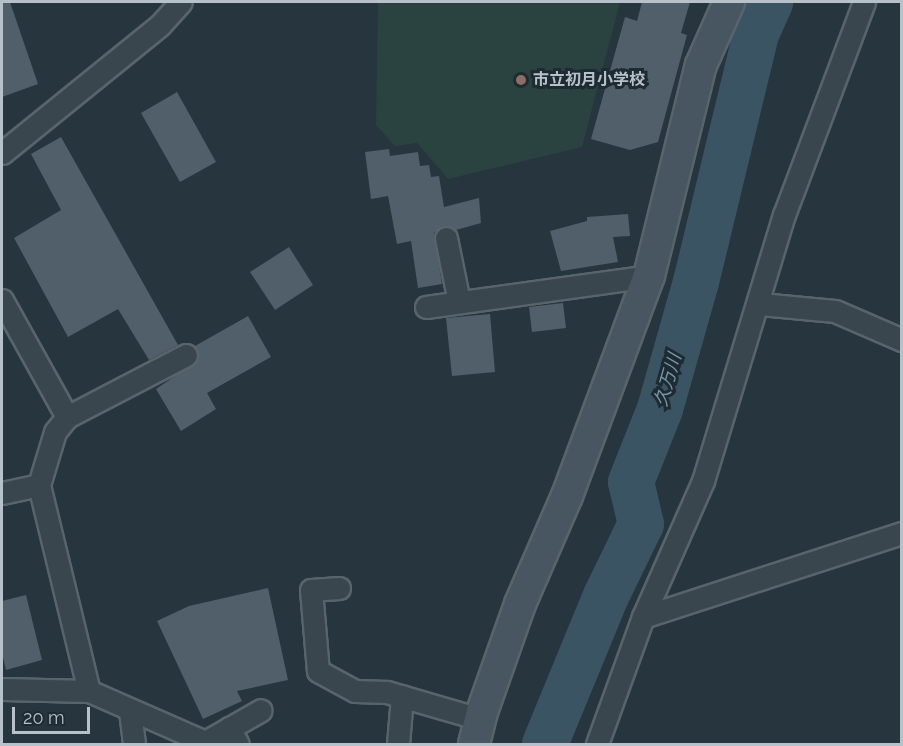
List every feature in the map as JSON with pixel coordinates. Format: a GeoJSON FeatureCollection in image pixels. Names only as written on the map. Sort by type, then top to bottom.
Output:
{"type":"FeatureCollection","features":[{"type":"Feature","properties":{"kind":"street"},"geometry":{"type":"LineString","coordinates":[[2,153],[153,31],[181,2]]}},
{"type":"Feature","properties":{"kind":"street"},"geometry":{"type":"LineString","coordinates":[[339,588],[311,590],[318,671],[355,691],[402,696],[477,732],[520,604],[567,496],[649,276],[700,65],[729,2]]}},
{"type":"Feature","properties":{"kind":"street"},"geometry":{"type":"LineString","coordinates":[[597,744],[643,617],[703,481],[760,304],[784,215],[864,2]]}},
{"type":"Feature","properties":{"kind":"street"},"geometry":{"type":"LineString","coordinates":[[446,238],[459,302]]}},
{"type":"Feature","properties":{"kind":"street"},"geometry":{"type":"LineString","coordinates":[[426,307],[649,276]]}},
{"type":"Feature","properties":{"kind":"street"},"geometry":{"type":"LineString","coordinates":[[2,300],[67,417]]}},
{"type":"Feature","properties":{"kind":"street"},"geometry":{"type":"LineString","coordinates":[[760,304],[835,310],[902,340]]}},
{"type":"Feature","properties":{"kind":"street"},"geometry":{"type":"LineString","coordinates":[[88,691],[39,485],[55,432],[67,417],[186,355]]}},
{"type":"Feature","properties":{"kind":"street"},"geometry":{"type":"LineString","coordinates":[[2,493],[39,485]]}},
{"type":"Feature","properties":{"kind":"street"},"geometry":{"type":"LineString","coordinates":[[643,617],[902,533]]}},
{"type":"Feature","properties":{"kind":"street"},"geometry":{"type":"LineString","coordinates":[[2,689],[88,691],[205,742],[234,736],[261,710]]}},
{"type":"Feature","properties":{"kind":"street"},"geometry":{"type":"LineString","coordinates":[[398,744],[402,696]]}},
{"type":"Feature","properties":{"kind":"street"},"geometry":{"type":"LineString","coordinates":[[130,711],[134,744]]}},
{"type":"Feature","properties":{"kind":"green space","name":"市立初月小学校"},"geometry":{"type":"Polygon","coordinates":[[[378,2],[620,2],[582,147],[448,179],[417,143],[395,146],[376,125],[378,2]]]}},
{"type":"Feature","properties":{"kind":"building"},"geometry":{"type":"Polygon","coordinates":[[[2,2],[10,2],[38,84],[2,97],[2,2]]]}},
{"type":"Feature","properties":{"kind":"building"},"geometry":{"type":"Polygon","coordinates":[[[642,2],[690,2],[681,33],[687,35],[658,142],[630,150],[591,139],[625,17],[637,21],[642,2]]]}},
{"type":"Feature","properties":{"kind":"building"},"geometry":{"type":"Polygon","coordinates":[[[177,92],[216,162],[180,182],[141,113],[177,92]]]}},
{"type":"Feature","properties":{"kind":"building"},"geometry":{"type":"Polygon","coordinates":[[[61,137],[178,345],[149,360],[118,309],[68,337],[14,238],[61,210],[31,154],[61,137]]]}},
{"type":"Feature","properties":{"kind":"building"},"geometry":{"type":"Polygon","coordinates":[[[389,149],[390,156],[418,152],[420,166],[429,165],[431,177],[439,176],[444,207],[479,198],[481,223],[456,230],[443,226],[434,233],[442,284],[418,288],[411,241],[397,244],[388,196],[371,199],[365,152],[389,149]]]}},
{"type":"Feature","properties":{"kind":"building"},"geometry":{"type":"Polygon","coordinates":[[[628,214],[630,236],[613,237],[618,262],[561,271],[550,231],[587,221],[587,217],[628,214]]]}},
{"type":"Feature","properties":{"kind":"building"},"geometry":{"type":"Polygon","coordinates":[[[289,247],[313,285],[275,310],[250,272],[289,247]]]}},
{"type":"Feature","properties":{"kind":"building"},"geometry":{"type":"Polygon","coordinates":[[[563,303],[566,328],[532,332],[529,307],[563,303]]]}},
{"type":"Feature","properties":{"kind":"building"},"geometry":{"type":"Polygon","coordinates":[[[490,314],[495,372],[452,376],[446,318],[490,314]]]}},
{"type":"Feature","properties":{"kind":"building"},"geometry":{"type":"Polygon","coordinates":[[[248,316],[271,357],[207,393],[216,409],[181,431],[156,389],[196,362],[195,346],[248,316]]]}},
{"type":"Feature","properties":{"kind":"building"},"geometry":{"type":"Polygon","coordinates":[[[268,588],[288,680],[237,691],[242,701],[203,719],[157,621],[189,606],[268,588]]]}},
{"type":"Feature","properties":{"kind":"building"},"geometry":{"type":"Polygon","coordinates":[[[26,595],[42,660],[6,670],[2,653],[2,601],[26,595]]]}},
{"type":"Feature","properties":{"kind":"waterway","name":"久万川"},"geometry":{"type":"LineString","coordinates":[[545,744],[606,596],[641,524],[631,482],[660,409],[696,282],[756,34],[770,2]]}},
{"type":"Feature","properties":{"kind":"place","name":"市立初月小学校"},"geometry":{"type":"Point","coordinates":[521,80]}}]}
